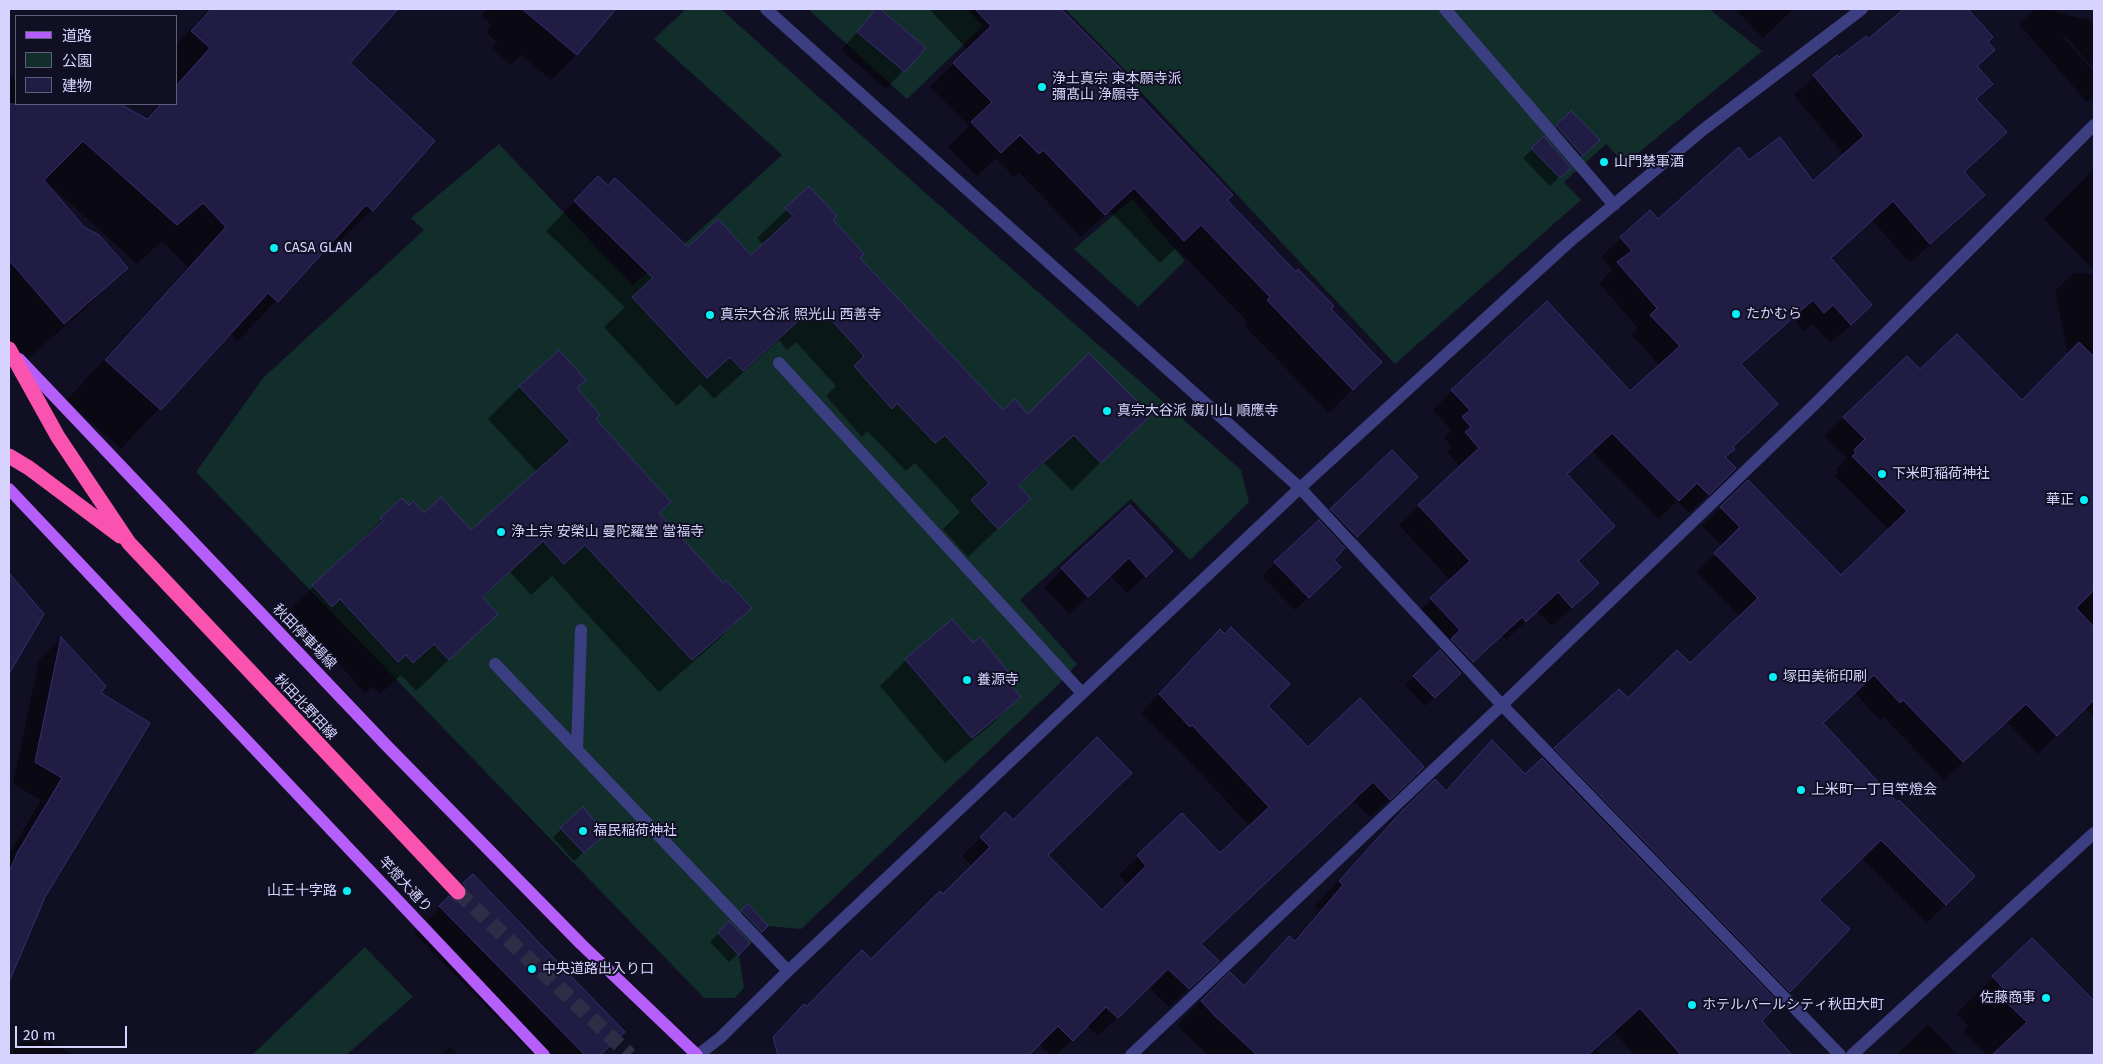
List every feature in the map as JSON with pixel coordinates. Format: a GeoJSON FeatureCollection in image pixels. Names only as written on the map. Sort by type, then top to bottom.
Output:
{"type":"FeatureCollection","features":[{"type":"Feature","properties":{"kind":"highway"},"geometry":{"type":"LineString","coordinates":[[9,349],[58,437],[129,543]]}},
{"type":"Feature","properties":{"kind":"highway"},"geometry":{"type":"LineString","coordinates":[[9,456],[29,468],[129,543]]}},
{"type":"Feature","properties":{"kind":"highway","name":"秋田北野田線"},"geometry":{"type":"LineString","coordinates":[[129,543],[458,892]]}},
{"type":"Feature","properties":{"kind":"main road","name":"秋田停車場線"},"geometry":{"type":"LineString","coordinates":[[9,349],[387,746],[581,944],[698,1055]]}},
{"type":"Feature","properties":{"kind":"main road","name":"竿燈大通り"},"geometry":{"type":"LineString","coordinates":[[9,489],[243,734],[544,1055]]}},
{"type":"Feature","properties":{"kind":"street"},"geometry":{"type":"LineString","coordinates":[[766,9],[1300,488],[1502,705],[1840,1055]]}},
{"type":"Feature","properties":{"kind":"street"},"geometry":{"type":"LineString","coordinates":[[1445,9],[1614,205]]}},
{"type":"Feature","properties":{"kind":"street"},"geometry":{"type":"LineString","coordinates":[[698,1055],[720,1038],[788,970],[1300,488],[1568,243],[1704,129],[1862,9]]}},
{"type":"Feature","properties":{"kind":"street"},"geometry":{"type":"LineString","coordinates":[[1131,1055],[1502,705],[1815,404],[2094,125]]}},
{"type":"Feature","properties":{"kind":"street"},"geometry":{"type":"LineString","coordinates":[[779,363],[1082,694]]}},
{"type":"Feature","properties":{"kind":"street"},"geometry":{"type":"LineString","coordinates":[[577,750],[581,630]]}},
{"type":"Feature","properties":{"kind":"street"},"geometry":{"type":"LineString","coordinates":[[495,664],[788,970]]}},
{"type":"Feature","properties":{"kind":"street"},"geometry":{"type":"LineString","coordinates":[[1852,1055],[2094,833]]}},
{"type":"Feature","properties":{"kind":"green space"},"geometry":{"type":"Polygon","coordinates":[[[686,9],[721,9],[922,190],[1241,470],[1249,502],[1190,560],[1131,499],[1020,600],[1077,664],[1057,686],[801,929],[768,926],[739,955],[744,988],[735,998],[704,998],[196,472],[263,378],[424,230],[411,218],[499,144],[632,285],[689,240],[782,155],[654,39],[686,9]]]}},
{"type":"Feature","properties":{"kind":"green space"},"geometry":{"type":"Polygon","coordinates":[[[808,9],[967,9],[983,26],[907,99],[808,9]]]}},
{"type":"Feature","properties":{"kind":"green space"},"geometry":{"type":"Polygon","coordinates":[[[1065,9],[1709,9],[1762,51],[1625,164],[1606,144],[1564,182],[1581,200],[1395,364],[1131,81],[1127,72],[1065,9]]]}},
{"type":"Feature","properties":{"kind":"green space"},"geometry":{"type":"Polygon","coordinates":[[[1132,199],[1185,261],[1138,307],[1074,249],[1132,199]]]}},
{"type":"Feature","properties":{"kind":"green space"},"geometry":{"type":"Polygon","coordinates":[[[365,947],[413,997],[346,1055],[252,1055],[365,947]]]}},
{"type":"Feature","properties":{"kind":"building"},"geometry":{"type":"Polygon","coordinates":[[[211,9],[398,9],[350,63],[435,141],[373,211],[366,205],[278,302],[268,293],[161,410],[105,360],[226,227],[203,203],[177,225],[83,141],[44,180],[84,227],[99,235],[128,268],[64,324],[9,260],[9,104],[122,105],[147,119],[160,105],[178,105],[178,84],[210,48],[191,31],[211,9]]]}},
{"type":"Feature","properties":{"kind":"building"},"geometry":{"type":"Polygon","coordinates":[[[522,9],[616,9],[577,55],[522,9]]]}},
{"type":"Feature","properties":{"kind":"building"},"geometry":{"type":"Polygon","coordinates":[[[876,9],[880,9],[926,48],[905,72],[857,32],[876,9]]]}},
{"type":"Feature","properties":{"kind":"building"},"geometry":{"type":"Polygon","coordinates":[[[975,9],[1061,9],[1123,71],[1119,75],[1233,195],[1227,200],[1296,272],[1298,269],[1334,306],[1331,309],[1382,362],[1353,390],[1267,300],[1270,297],[1201,225],[1184,241],[1134,188],[1105,215],[1043,150],[1039,154],[1020,135],[1001,153],[971,122],[992,102],[953,63],[991,26],[975,9]]]}},
{"type":"Feature","properties":{"kind":"building"},"geometry":{"type":"Polygon","coordinates":[[[1904,9],[1968,9],[1993,37],[1988,42],[1995,50],[1977,66],[1993,84],[1976,99],[2007,132],[1964,172],[1985,195],[1930,244],[1893,201],[1831,258],[1872,305],[1851,325],[1833,305],[1824,313],[1813,300],[1741,364],[1778,404],[1725,457],[1736,468],[1709,495],[1697,483],[1679,501],[1612,433],[1567,474],[1615,526],[1578,561],[1599,583],[1572,608],[1558,592],[1526,622],[1522,617],[1473,662],[1451,639],[1460,630],[1430,598],[1470,561],[1418,505],[1479,448],[1465,432],[1471,427],[1462,417],[1470,410],[1451,390],[1547,301],[1630,391],[1680,346],[1650,315],[1657,308],[1617,262],[1632,251],[1620,237],[1650,210],[1658,219],[1739,147],[1749,160],[1780,137],[1813,181],[1864,136],[1813,75],[1837,55],[1839,57],[1866,36],[1868,39],[1904,9]]]}},
{"type":"Feature","properties":{"kind":"building"},"geometry":{"type":"Polygon","coordinates":[[[1571,111],[1600,140],[1583,156],[1556,125],[1571,111]]]}},
{"type":"Feature","properties":{"kind":"building"},"geometry":{"type":"Polygon","coordinates":[[[1544,136],[1571,168],[1560,178],[1531,148],[1544,136]]]}},
{"type":"Feature","properties":{"kind":"building"},"geometry":{"type":"Polygon","coordinates":[[[598,176],[608,185],[615,178],[688,247],[718,219],[751,255],[793,216],[785,208],[809,186],[837,216],[833,220],[864,254],[860,258],[1003,410],[1015,399],[1028,414],[1089,353],[1151,415],[1101,463],[1074,435],[1018,485],[1031,499],[998,529],[971,500],[989,483],[945,435],[935,443],[897,403],[892,409],[854,366],[864,356],[826,314],[817,322],[808,312],[743,371],[730,357],[707,378],[632,297],[653,278],[574,201],[598,176]]]}},
{"type":"Feature","properties":{"kind":"building"},"geometry":{"type":"Polygon","coordinates":[[[1957,334],[2022,400],[2079,342],[2094,357],[2094,590],[2076,608],[2094,627],[2094,700],[2057,736],[2026,704],[1963,762],[1903,700],[1900,703],[1874,675],[1823,723],[1897,802],[1899,800],[1975,876],[1946,905],[1881,840],[1819,900],[1850,929],[1790,992],[1554,748],[1619,689],[1628,698],[1677,650],[1690,663],[1758,598],[1714,553],[1740,527],[1720,507],[1748,480],[1841,575],[1907,511],[1852,456],[1856,453],[1854,450],[1865,439],[1843,417],[1907,356],[1920,369],[1957,334]]]}},
{"type":"Feature","properties":{"kind":"building","name":"浄土宗 安榮山 曼陀羅堂 當福寺"},"geometry":{"type":"Polygon","coordinates":[[[559,350],[586,380],[577,388],[600,415],[596,419],[671,502],[659,513],[723,583],[726,580],[752,608],[692,660],[585,545],[564,564],[543,541],[482,597],[498,614],[449,660],[434,644],[413,663],[406,655],[398,662],[340,599],[332,607],[312,585],[383,521],[380,518],[402,498],[409,505],[413,501],[424,513],[441,497],[471,530],[570,441],[519,386],[559,350]]]}},
{"type":"Feature","properties":{"kind":"building"},"geometry":{"type":"Polygon","coordinates":[[[1392,450],[1418,477],[1357,537],[1330,509],[1392,450]]]}},
{"type":"Feature","properties":{"kind":"building"},"geometry":{"type":"Polygon","coordinates":[[[1130,505],[1173,551],[1146,577],[1129,558],[1088,597],[1061,568],[1130,505]]]}},
{"type":"Feature","properties":{"kind":"building"},"geometry":{"type":"Polygon","coordinates":[[[1319,520],[1345,548],[1334,560],[1341,567],[1309,598],[1274,562],[1319,520]]]}},
{"type":"Feature","properties":{"kind":"building"},"geometry":{"type":"Polygon","coordinates":[[[9,573],[44,614],[9,674],[9,573]]]}},
{"type":"Feature","properties":{"kind":"building","name":"養源寺"},"geometry":{"type":"Polygon","coordinates":[[[952,619],[973,643],[980,637],[1014,679],[1009,683],[1021,697],[972,738],[905,659],[952,619]]]}},
{"type":"Feature","properties":{"kind":"building"},"geometry":{"type":"Polygon","coordinates":[[[1231,627],[1290,684],[1268,706],[1308,747],[1360,698],[1424,767],[1390,800],[1373,782],[1201,944],[1219,961],[1189,989],[1168,969],[1118,1018],[1106,1007],[1073,1041],[1058,1026],[1029,1055],[778,1055],[773,1037],[804,1004],[807,1006],[862,950],[871,959],[940,891],[943,894],[990,847],[980,837],[1005,812],[1013,820],[1097,737],[1132,773],[1048,855],[1102,910],[1146,866],[1137,855],[1182,813],[1220,853],[1269,807],[1192,725],[1190,727],[1159,694],[1220,629],[1225,634],[1231,627]]]}},
{"type":"Feature","properties":{"kind":"building"},"geometry":{"type":"Polygon","coordinates":[[[61,637],[106,686],[101,693],[150,723],[45,897],[9,982],[9,873],[17,853],[62,778],[35,762],[61,637]]]}},
{"type":"Feature","properties":{"kind":"building"},"geometry":{"type":"Polygon","coordinates":[[[1440,650],[1461,673],[1435,698],[1413,676],[1440,650]]]}},
{"type":"Feature","properties":{"kind":"building"},"geometry":{"type":"Polygon","coordinates":[[[1492,740],[1525,774],[1542,758],[1779,1003],[1762,1021],[1792,1055],[1681,1055],[1640,1008],[1588,1055],[1257,1055],[1214,1015],[1201,1001],[1230,972],[1244,986],[1289,936],[1295,941],[1343,885],[1339,881],[1402,811],[1435,779],[1446,791],[1492,740]]]}},
{"type":"Feature","properties":{"kind":"building","name":"福民稲荷神社"},"geometry":{"type":"Polygon","coordinates":[[[583,807],[606,834],[584,853],[560,828],[583,807]]]}},
{"type":"Feature","properties":{"kind":"building","name":"中央道路出入り口"},"geometry":{"type":"Polygon","coordinates":[[[473,874],[625,1032],[600,1055],[585,1055],[439,906],[449,896],[456,901],[464,899],[467,890],[463,883],[473,874]]]}},
{"type":"Feature","properties":{"kind":"building"},"geometry":{"type":"Polygon","coordinates":[[[748,904],[768,926],[762,932],[741,910],[748,904]]]}},
{"type":"Feature","properties":{"kind":"building"},"geometry":{"type":"Polygon","coordinates":[[[729,921],[750,943],[739,955],[718,933],[729,921]]]}},
{"type":"Feature","properties":{"kind":"building","name":"佐藤商事"},"geometry":{"type":"Polygon","coordinates":[[[2032,938],[2094,1001],[2094,1055],[1992,1055],[2027,1022],[1998,994],[2004,989],[1992,976],[2032,938]]]}},
{"type":"Feature","properties":{"kind":"tunnel"},"geometry":{"type":"LineString","coordinates":[[458,892],[630,1055]]}},
{"type":"Feature","properties":{"kind":"place","name":"浄土真宗 東本願寺派 彌髙山 浄願寺"},"geometry":{"type":"Point","coordinates":[1042,87]}},
{"type":"Feature","properties":{"kind":"place","name":"山門禁軍酒"},"geometry":{"type":"Point","coordinates":[1604,162]}},
{"type":"Feature","properties":{"kind":"place","name":"CASA GLAN"},"geometry":{"type":"Point","coordinates":[274,248]}},
{"type":"Feature","properties":{"kind":"place","name":"たかむら"},"geometry":{"type":"Point","coordinates":[1736,314]}},
{"type":"Feature","properties":{"kind":"place","name":"真宗大谷派 照光山 西善寺"},"geometry":{"type":"Point","coordinates":[710,315]}},
{"type":"Feature","properties":{"kind":"place","name":"真宗大谷派 廣川山 順應寺"},"geometry":{"type":"Point","coordinates":[1107,411]}},
{"type":"Feature","properties":{"kind":"place","name":"下米町稲荷神社"},"geometry":{"type":"Point","coordinates":[1882,474]}},
{"type":"Feature","properties":{"kind":"place","name":"華正"},"geometry":{"type":"Point","coordinates":[2084,500]}},
{"type":"Feature","properties":{"kind":"place","name":"浄土宗 安榮山 曼陀羅堂 當福寺"},"geometry":{"type":"Point","coordinates":[501,532]}},
{"type":"Feature","properties":{"kind":"place","name":"塚田美術印刷"},"geometry":{"type":"Point","coordinates":[1773,677]}},
{"type":"Feature","properties":{"kind":"place","name":"養源寺"},"geometry":{"type":"Point","coordinates":[967,680]}},
{"type":"Feature","properties":{"kind":"place","name":"上米町一丁目竿燈会"},"geometry":{"type":"Point","coordinates":[1801,790]}},
{"type":"Feature","properties":{"kind":"place","name":"福民稲荷神社"},"geometry":{"type":"Point","coordinates":[583,831]}},
{"type":"Feature","properties":{"kind":"place","name":"山王十字路"},"geometry":{"type":"Point","coordinates":[347,891]}},
{"type":"Feature","properties":{"kind":"place","name":"中央道路出入り口"},"geometry":{"type":"Point","coordinates":[532,969]}},
{"type":"Feature","properties":{"kind":"place","name":"佐藤商事"},"geometry":{"type":"Point","coordinates":[2046,998]}},
{"type":"Feature","properties":{"kind":"place","name":"ホテルパールシティ秋田大町"},"geometry":{"type":"Point","coordinates":[1692,1005]}}]}
